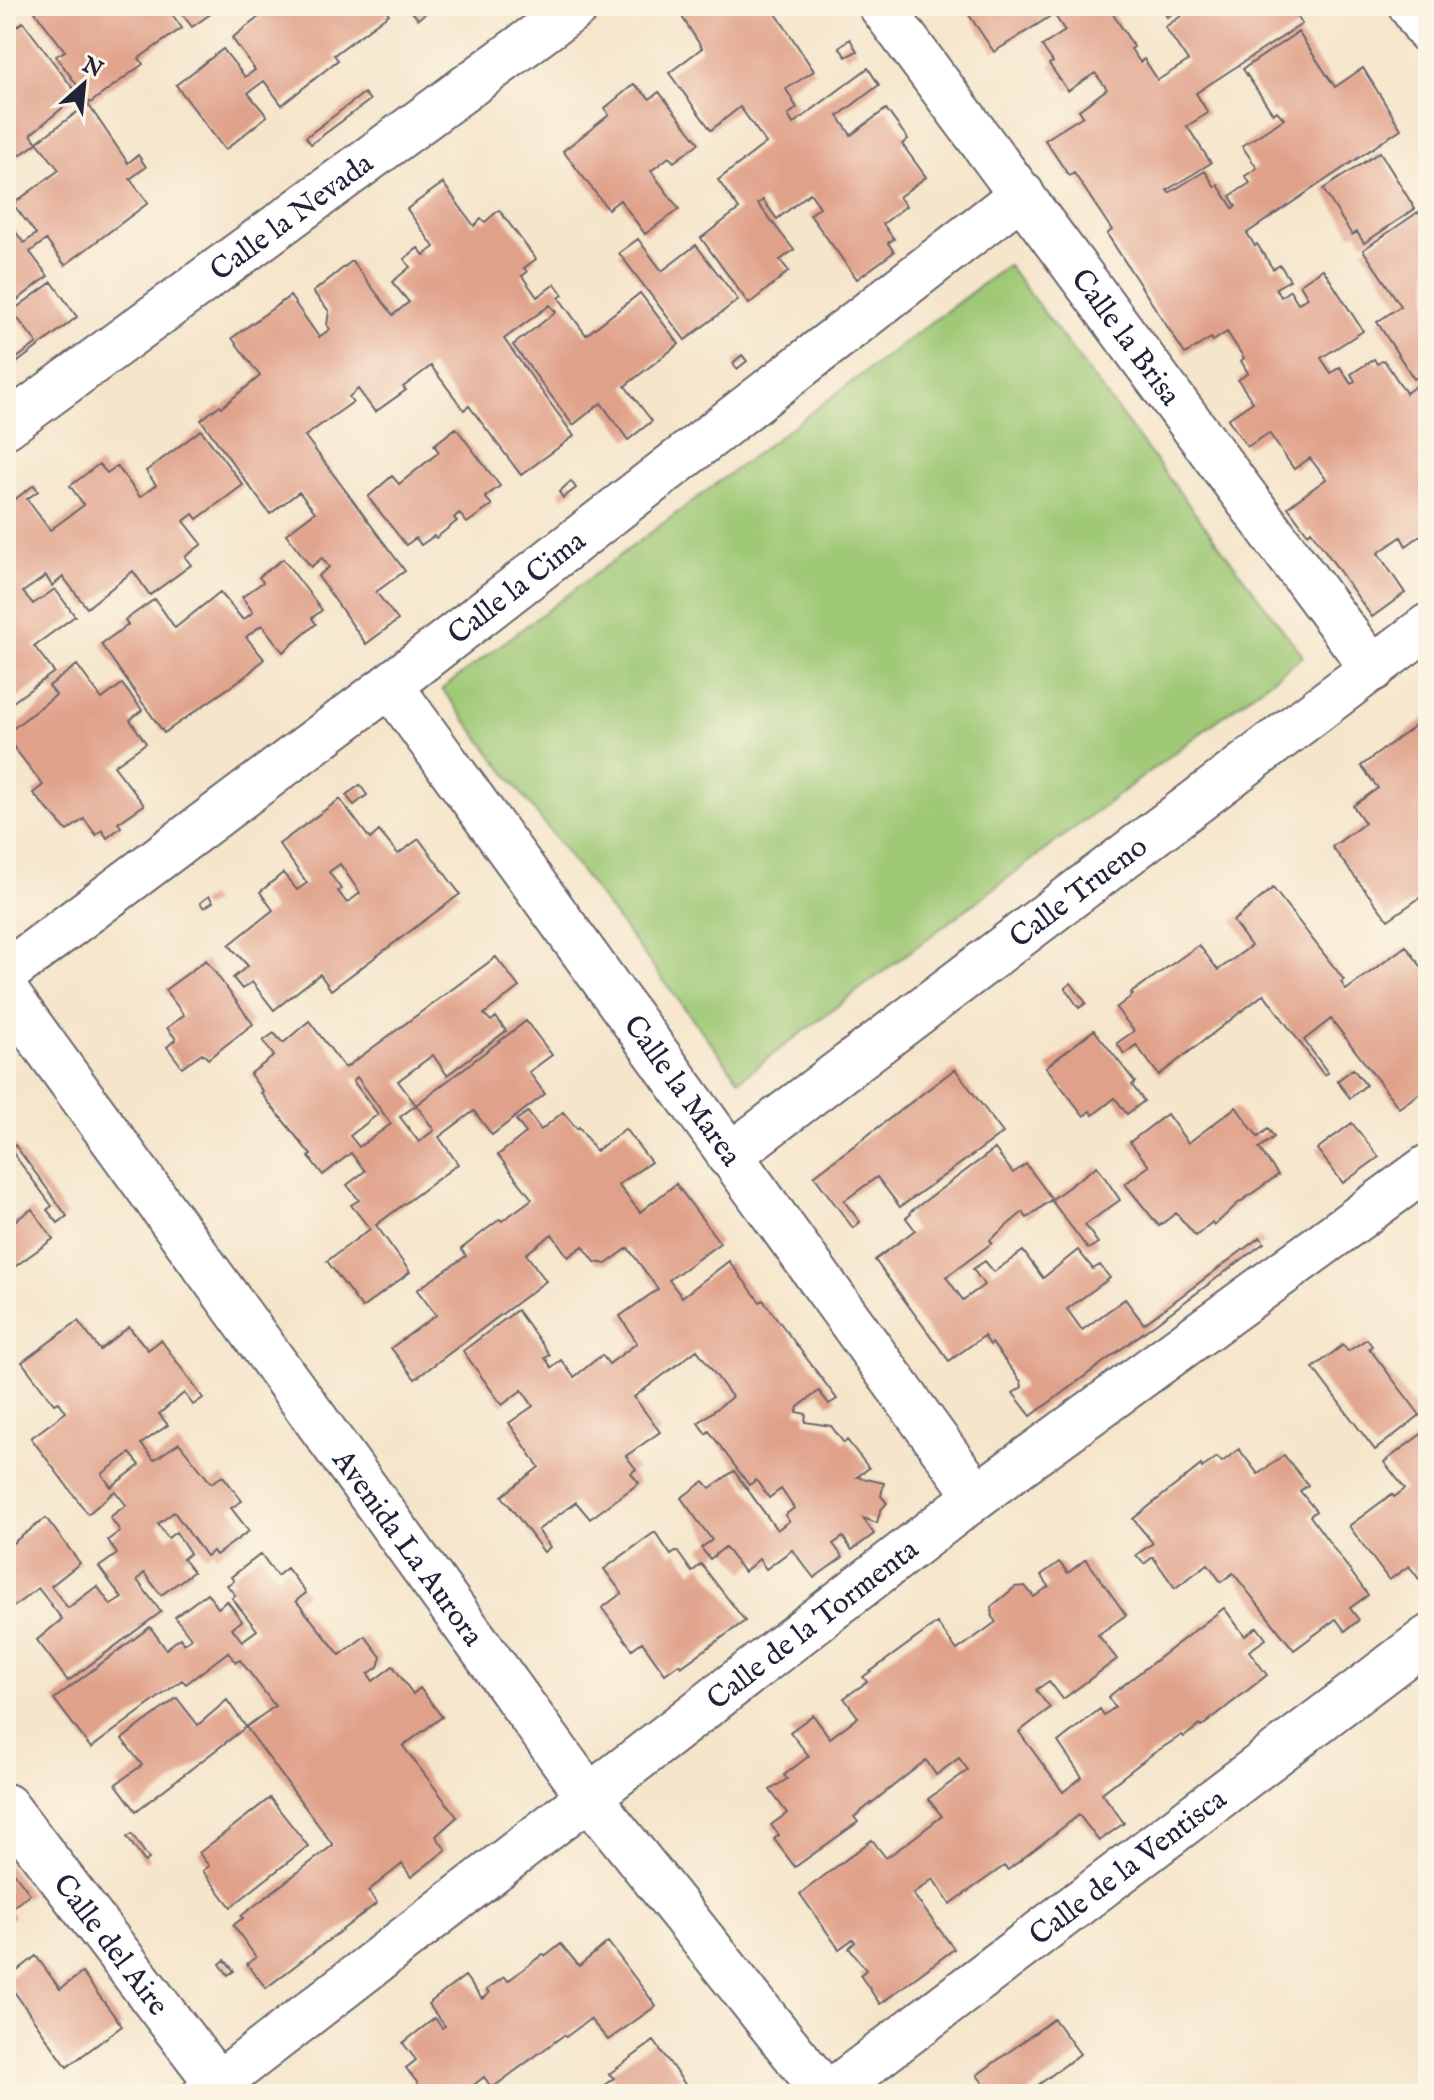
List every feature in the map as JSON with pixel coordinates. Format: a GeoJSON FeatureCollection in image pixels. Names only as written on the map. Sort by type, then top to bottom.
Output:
{"type":"FeatureCollection","features":[{"type":"Feature","properties":{"kind":"street","name":"Calle la Nevada"},"geometry":{"type":"LineString","coordinates":[[6,426],[577,6]]}},
{"type":"Feature","properties":{"kind":"street","name":"Calle la Brisa"},"geometry":{"type":"LineString","coordinates":[[881,6],[1373,669]]}},
{"type":"Feature","properties":{"kind":"street"},"geometry":{"type":"LineString","coordinates":[[1411,6],[1428,31]]}},
{"type":"Feature","properties":{"kind":"street","name":"Calle la Cima"},"geometry":{"type":"LineString","coordinates":[[6,973],[390,685],[1022,194]]}},
{"type":"Feature","properties":{"kind":"street","name":"Calle Trueno"},"geometry":{"type":"LineString","coordinates":[[729,1156],[1428,626]]}},
{"type":"Feature","properties":{"kind":"street","name":"Calle la Marea"},"geometry":{"type":"LineString","coordinates":[[390,685],[977,1496]]}},
{"type":"Feature","properties":{"kind":"street","name":"Avenida La Aurora"},"geometry":{"type":"LineString","coordinates":[[6,992],[590,1798],[827,2094]]}},
{"type":"Feature","properties":{"kind":"street","name":"Calle de la Tormenta"},"geometry":{"type":"LineString","coordinates":[[212,2089],[977,1496],[1428,1167]]}},
{"type":"Feature","properties":{"kind":"street","name":"Calle de la Ventisca"},"geometry":{"type":"LineString","coordinates":[[827,2094],[1428,1638]]}},
{"type":"Feature","properties":{"kind":"street","name":"Calle del Aire"},"geometry":{"type":"LineString","coordinates":[[6,1806],[212,2089]]}},
{"type":"Feature","properties":{"kind":"green space"},"geometry":{"type":"Polygon","coordinates":[[[1008,265],[1303,656],[739,1080],[442,689],[1008,265]]]}},
{"type":"Feature","properties":{"kind":"building"},"geometry":{"type":"Polygon","coordinates":[[[42,6],[166,6],[182,28],[139,58],[143,64],[90,103],[56,56],[65,51],[35,12],[42,6]]]}},
{"type":"Feature","properties":{"kind":"building"},"geometry":{"type":"Polygon","coordinates":[[[176,6],[212,6],[216,10],[192,27],[176,6]]]}},
{"type":"Feature","properties":{"kind":"building"},"geometry":{"type":"Polygon","coordinates":[[[273,6],[383,6],[389,14],[334,55],[338,60],[282,105],[264,81],[248,93],[267,116],[225,150],[176,85],[223,49],[245,77],[255,70],[232,38],[273,6]]]}},
{"type":"Feature","properties":{"kind":"building"},"geometry":{"type":"Polygon","coordinates":[[[407,6],[435,6],[418,19],[407,6]]]}},
{"type":"Feature","properties":{"kind":"building"},"geometry":{"type":"Polygon","coordinates":[[[681,6],[771,6],[814,71],[786,89],[797,108],[788,115],[793,124],[868,68],[879,85],[838,116],[851,135],[886,109],[908,139],[902,144],[926,177],[899,197],[906,206],[883,224],[894,239],[888,243],[894,252],[857,279],[810,215],[820,207],[810,193],[777,219],[763,200],[758,204],[794,250],[780,260],[789,271],[749,304],[701,238],[739,209],[718,180],[766,143],[740,107],[711,130],[669,73],[702,48],[677,9],[681,6]]]}},
{"type":"Feature","properties":{"kind":"building"},"geometry":{"type":"Polygon","coordinates":[[[963,6],[1066,6],[1073,16],[1089,6],[1108,6],[1134,47],[1131,49],[1140,62],[1144,59],[1158,80],[1188,61],[1165,27],[1191,9],[1190,6],[1290,6],[1302,24],[1196,93],[1208,113],[1187,126],[1211,163],[1167,190],[1169,193],[1205,171],[1233,208],[1236,206],[1230,196],[1250,183],[1245,176],[1257,168],[1242,146],[1284,119],[1277,111],[1273,114],[1243,69],[1298,32],[1335,87],[1363,68],[1401,129],[1247,233],[1273,269],[1280,265],[1290,280],[1276,288],[1281,297],[1290,290],[1298,303],[1308,298],[1300,284],[1323,269],[1363,331],[1321,358],[1331,373],[1340,367],[1351,384],[1355,381],[1351,374],[1374,359],[1377,364],[1384,360],[1406,393],[1420,383],[1417,377],[1414,379],[1377,322],[1401,306],[1363,250],[1418,212],[1428,224],[1428,530],[1406,546],[1401,537],[1378,553],[1405,593],[1372,617],[1311,531],[1308,534],[1288,507],[1326,479],[1310,458],[1294,469],[1269,433],[1247,447],[1228,419],[1253,402],[1238,380],[1248,373],[1241,361],[1244,358],[1227,332],[1185,354],[1107,234],[1112,230],[1074,173],[1069,176],[1045,140],[1083,116],[1079,110],[1107,89],[1095,73],[1068,91],[1049,64],[1053,62],[1042,46],[1065,31],[1054,14],[994,52],[963,6]]]}},
{"type":"Feature","properties":{"kind":"building"},"geometry":{"type":"Polygon","coordinates":[[[1160,6],[1183,6],[1167,17],[1160,6]]]}},
{"type":"Feature","properties":{"kind":"building"},"geometry":{"type":"Polygon","coordinates":[[[23,22],[78,95],[31,134],[37,143],[6,165],[6,34],[23,22]]]}},
{"type":"Feature","properties":{"kind":"building"},"geometry":{"type":"Polygon","coordinates":[[[850,39],[857,51],[846,57],[839,47],[850,39]]]}},
{"type":"Feature","properties":{"kind":"building"},"geometry":{"type":"Polygon","coordinates":[[[634,84],[650,99],[659,92],[699,143],[674,162],[669,157],[651,171],[679,209],[645,234],[620,200],[608,209],[563,151],[609,115],[605,108],[634,84]]]}},
{"type":"Feature","properties":{"kind":"building"},"geometry":{"type":"Polygon","coordinates":[[[364,93],[370,100],[311,144],[306,137],[364,93]]]}},
{"type":"Feature","properties":{"kind":"building"},"geometry":{"type":"Polygon","coordinates":[[[88,104],[128,163],[138,155],[146,167],[130,179],[148,203],[65,265],[46,240],[30,252],[48,276],[6,309],[6,219],[24,243],[36,234],[13,204],[59,170],[37,142],[88,104]]]}},
{"type":"Feature","properties":{"kind":"building"},"geometry":{"type":"Polygon","coordinates":[[[1380,152],[1415,209],[1364,243],[1357,232],[1352,235],[1323,189],[1380,152]]]}},
{"type":"Feature","properties":{"kind":"building"},"geometry":{"type":"Polygon","coordinates":[[[443,183],[474,226],[481,219],[485,222],[499,210],[536,259],[524,268],[527,272],[522,276],[537,297],[555,284],[563,295],[559,298],[586,335],[640,293],[679,344],[625,386],[652,421],[628,440],[601,403],[573,425],[513,345],[556,312],[550,305],[504,339],[574,436],[521,475],[469,406],[464,410],[431,366],[403,387],[406,390],[375,412],[358,389],[349,397],[353,402],[305,436],[405,571],[376,592],[398,620],[366,644],[318,576],[329,567],[322,558],[311,567],[286,534],[315,512],[299,492],[270,514],[201,420],[260,376],[232,338],[290,296],[319,337],[330,329],[327,325],[329,311],[313,292],[352,261],[393,315],[409,302],[392,282],[410,267],[404,259],[418,248],[424,255],[434,247],[407,209],[443,183]]]}},
{"type":"Feature","properties":{"kind":"building"},"geometry":{"type":"Polygon","coordinates":[[[638,239],[662,271],[696,245],[738,300],[685,340],[619,253],[638,239]]]}},
{"type":"Feature","properties":{"kind":"building"},"geometry":{"type":"Polygon","coordinates":[[[52,282],[77,317],[6,371],[6,360],[15,354],[17,358],[37,343],[12,311],[52,282]]]}},
{"type":"Feature","properties":{"kind":"building"},"geometry":{"type":"Polygon","coordinates":[[[742,355],[747,361],[737,369],[733,363],[742,355]]]}},
{"type":"Feature","properties":{"kind":"building"},"geometry":{"type":"Polygon","coordinates":[[[456,428],[500,486],[485,497],[492,505],[467,523],[459,513],[454,518],[457,521],[436,538],[434,536],[421,545],[416,538],[406,545],[368,497],[392,476],[399,484],[439,452],[434,445],[456,428]]]}},
{"type":"Feature","properties":{"kind":"building"},"geometry":{"type":"Polygon","coordinates":[[[201,430],[243,485],[197,519],[193,514],[184,521],[202,544],[185,557],[191,565],[150,595],[133,571],[87,608],[63,577],[52,586],[46,576],[23,592],[33,604],[55,589],[75,616],[34,646],[54,672],[6,707],[6,506],[34,485],[38,491],[27,499],[50,530],[84,505],[70,486],[99,464],[107,473],[117,466],[140,497],[156,485],[146,471],[201,430]]]}},
{"type":"Feature","properties":{"kind":"building"},"geometry":{"type":"Polygon","coordinates":[[[571,481],[576,488],[563,498],[559,492],[571,481]]]}},
{"type":"Feature","properties":{"kind":"building"},"geometry":{"type":"Polygon","coordinates":[[[283,559],[322,610],[312,618],[316,624],[283,652],[262,625],[246,637],[264,659],[247,675],[164,733],[101,644],[128,625],[125,620],[155,599],[175,628],[220,592],[243,620],[253,612],[242,597],[263,582],[259,577],[283,559]]]}},
{"type":"Feature","properties":{"kind":"building"},"geometry":{"type":"Polygon","coordinates":[[[77,665],[102,699],[122,684],[142,710],[130,720],[146,743],[114,766],[144,805],[118,823],[121,827],[107,838],[102,830],[96,835],[84,819],[67,831],[33,793],[43,785],[6,737],[56,695],[49,686],[77,665]]]}},
{"type":"Feature","properties":{"kind":"building"},"geometry":{"type":"Polygon","coordinates":[[[1428,716],[1428,892],[1388,920],[1332,847],[1365,823],[1353,806],[1378,788],[1361,766],[1428,716]]]}},
{"type":"Feature","properties":{"kind":"building"},"geometry":{"type":"Polygon","coordinates":[[[360,785],[367,795],[354,805],[346,795],[360,785]]]}},
{"type":"Feature","properties":{"kind":"building"},"geometry":{"type":"Polygon","coordinates":[[[340,799],[370,839],[379,831],[398,854],[419,839],[460,894],[331,990],[320,974],[274,1010],[252,982],[242,989],[233,978],[248,966],[229,945],[273,910],[260,892],[283,873],[297,890],[307,883],[279,844],[340,799]],[[340,864],[329,872],[347,903],[360,893],[340,864]]]}},
{"type":"Feature","properties":{"kind":"building"},"geometry":{"type":"Polygon","coordinates":[[[1273,888],[1344,980],[1341,982],[1346,990],[1406,946],[1423,969],[1428,965],[1428,1096],[1423,1091],[1399,1108],[1331,1019],[1304,1040],[1328,1073],[1324,1075],[1264,994],[1159,1075],[1136,1045],[1124,1054],[1117,1043],[1134,1031],[1116,1008],[1133,995],[1131,993],[1199,945],[1218,970],[1251,946],[1233,921],[1273,888]]]}},
{"type":"Feature","properties":{"kind":"building"},"geometry":{"type":"Polygon","coordinates":[[[209,896],[213,902],[204,908],[200,903],[209,896]]]}},
{"type":"Feature","properties":{"kind":"building"},"geometry":{"type":"Polygon","coordinates":[[[496,957],[519,987],[484,1014],[491,1021],[496,1017],[506,1031],[447,1075],[433,1055],[398,1081],[416,1105],[526,1021],[552,1055],[529,1072],[545,1094],[492,1135],[474,1111],[439,1137],[458,1164],[376,1225],[410,1272],[362,1308],[327,1261],[370,1229],[351,1205],[359,1200],[347,1185],[365,1171],[351,1153],[323,1175],[250,1074],[274,1056],[263,1041],[274,1033],[283,1043],[309,1021],[345,1068],[496,957]],[[357,1077],[353,1081],[378,1114],[350,1136],[359,1147],[391,1124],[357,1077]],[[416,1105],[400,1117],[419,1142],[434,1130],[416,1105]]]}},
{"type":"Feature","properties":{"kind":"building"},"geometry":{"type":"Polygon","coordinates":[[[206,960],[253,1024],[208,1059],[202,1053],[182,1067],[167,1047],[176,1039],[167,1028],[184,1015],[165,990],[206,960]]]}},
{"type":"Feature","properties":{"kind":"building"},"geometry":{"type":"Polygon","coordinates":[[[1071,983],[1086,1003],[1079,1008],[1065,988],[1071,983]]]}},
{"type":"Feature","properties":{"kind":"building"},"geometry":{"type":"Polygon","coordinates":[[[1094,1030],[1135,1082],[1132,1085],[1144,1101],[1127,1114],[1115,1098],[1093,1115],[1090,1111],[1084,1116],[1046,1067],[1094,1030]]]}},
{"type":"Feature","properties":{"kind":"building"},"geometry":{"type":"Polygon","coordinates":[[[955,1069],[1003,1133],[900,1207],[877,1177],[844,1201],[860,1222],[853,1228],[814,1176],[955,1069]]]}},
{"type":"Feature","properties":{"kind":"building"},"geometry":{"type":"Polygon","coordinates":[[[1353,1069],[1366,1085],[1350,1098],[1337,1081],[1353,1069]]]}},
{"type":"Feature","properties":{"kind":"building"},"geometry":{"type":"Polygon","coordinates":[[[1236,1107],[1258,1137],[1268,1129],[1274,1137],[1259,1148],[1278,1175],[1236,1205],[1214,1226],[1212,1222],[1196,1236],[1176,1213],[1159,1226],[1125,1184],[1149,1166],[1130,1142],[1167,1114],[1188,1143],[1236,1107]]]}},
{"type":"Feature","properties":{"kind":"building"},"geometry":{"type":"Polygon","coordinates":[[[528,1112],[541,1130],[563,1112],[577,1129],[579,1127],[596,1151],[625,1129],[651,1162],[618,1185],[640,1212],[676,1184],[720,1243],[669,1280],[682,1297],[729,1261],[760,1302],[763,1300],[837,1399],[829,1404],[819,1391],[798,1407],[797,1412],[806,1414],[805,1422],[831,1426],[844,1443],[847,1440],[869,1468],[857,1477],[884,1483],[881,1496],[887,1503],[880,1511],[877,1523],[863,1518],[874,1534],[852,1550],[843,1537],[833,1544],[843,1557],[814,1578],[792,1550],[766,1569],[759,1559],[744,1572],[725,1547],[710,1559],[701,1548],[712,1540],[681,1498],[704,1481],[710,1488],[734,1471],[777,1530],[789,1521],[785,1515],[794,1508],[781,1489],[769,1498],[756,1480],[749,1485],[709,1431],[706,1434],[698,1423],[732,1397],[697,1350],[634,1397],[660,1432],[626,1456],[636,1469],[631,1473],[639,1483],[590,1519],[576,1502],[538,1530],[550,1547],[544,1552],[502,1496],[539,1467],[509,1423],[533,1406],[522,1390],[502,1405],[463,1351],[517,1310],[550,1355],[545,1358],[552,1368],[561,1360],[574,1377],[602,1355],[609,1364],[637,1343],[620,1316],[658,1289],[628,1248],[606,1264],[595,1262],[583,1246],[568,1257],[552,1234],[526,1254],[546,1281],[415,1379],[391,1348],[436,1315],[417,1290],[466,1256],[461,1249],[532,1199],[498,1155],[526,1133],[516,1120],[528,1112]]]}},
{"type":"Feature","properties":{"kind":"building"},"geometry":{"type":"Polygon","coordinates":[[[1352,1123],[1379,1157],[1343,1183],[1317,1149],[1352,1123]]]}},
{"type":"Feature","properties":{"kind":"building"},"geometry":{"type":"Polygon","coordinates":[[[15,1145],[67,1216],[58,1223],[47,1210],[52,1206],[10,1149],[15,1145]]]}},
{"type":"Feature","properties":{"kind":"building"},"geometry":{"type":"Polygon","coordinates":[[[995,1149],[1013,1173],[1026,1164],[1052,1199],[1027,1218],[1023,1212],[990,1240],[992,1243],[946,1277],[963,1300],[984,1285],[973,1269],[985,1261],[994,1272],[1023,1251],[1043,1278],[1078,1250],[1093,1269],[1100,1265],[1110,1278],[1067,1309],[1082,1330],[1125,1299],[1144,1324],[1260,1237],[1264,1243],[1031,1416],[1013,1393],[1022,1387],[1021,1382],[992,1343],[990,1345],[984,1336],[949,1361],[875,1260],[915,1230],[906,1218],[910,1212],[995,1149]]]}},
{"type":"Feature","properties":{"kind":"building"},"geometry":{"type":"Polygon","coordinates":[[[1097,1166],[1120,1200],[1085,1225],[1098,1243],[1088,1249],[1051,1200],[1097,1166]]]}},
{"type":"Feature","properties":{"kind":"building"},"geometry":{"type":"Polygon","coordinates":[[[32,1209],[53,1239],[6,1273],[6,1227],[32,1209]]]}},
{"type":"Feature","properties":{"kind":"building"},"geometry":{"type":"Polygon","coordinates":[[[78,1321],[100,1350],[129,1327],[148,1350],[161,1340],[203,1398],[193,1405],[184,1393],[159,1414],[168,1425],[141,1444],[154,1460],[179,1443],[211,1483],[223,1476],[242,1501],[231,1508],[249,1531],[216,1555],[213,1551],[206,1556],[174,1512],[158,1524],[168,1538],[176,1532],[190,1553],[183,1559],[193,1572],[161,1595],[144,1573],[137,1580],[161,1612],[68,1681],[37,1640],[62,1619],[38,1588],[13,1607],[6,1598],[6,1548],[46,1518],[80,1563],[51,1586],[68,1608],[97,1586],[111,1605],[122,1598],[99,1567],[117,1554],[108,1540],[120,1531],[110,1517],[126,1505],[115,1491],[88,1514],[31,1438],[66,1412],[59,1402],[54,1404],[22,1362],[78,1321]],[[130,1453],[102,1474],[111,1487],[140,1465],[130,1453]]]}},
{"type":"Feature","properties":{"kind":"building"},"geometry":{"type":"Polygon","coordinates":[[[1367,1339],[1372,1346],[1369,1348],[1420,1415],[1375,1450],[1313,1368],[1343,1345],[1348,1351],[1367,1339]]]}},
{"type":"Feature","properties":{"kind":"building"},"geometry":{"type":"Polygon","coordinates":[[[1428,1429],[1428,1551],[1423,1555],[1428,1562],[1428,1572],[1419,1579],[1409,1566],[1389,1580],[1349,1526],[1392,1494],[1394,1497],[1405,1489],[1384,1462],[1428,1429]]]}},
{"type":"Feature","properties":{"kind":"building"},"geometry":{"type":"Polygon","coordinates":[[[1239,1449],[1258,1474],[1284,1455],[1308,1485],[1300,1491],[1316,1511],[1310,1516],[1368,1595],[1350,1608],[1359,1620],[1345,1631],[1336,1619],[1294,1650],[1233,1573],[1221,1582],[1208,1564],[1175,1588],[1153,1557],[1144,1564],[1136,1555],[1153,1543],[1133,1519],[1201,1465],[1202,1468],[1217,1457],[1222,1462],[1239,1449]]]}},
{"type":"Feature","properties":{"kind":"building"},"geometry":{"type":"Polygon","coordinates":[[[655,1532],[671,1555],[677,1551],[692,1572],[701,1564],[745,1621],[681,1667],[679,1664],[665,1674],[642,1642],[632,1649],[602,1608],[622,1593],[604,1569],[655,1532]]]}},
{"type":"Feature","properties":{"kind":"building"},"geometry":{"type":"Polygon","coordinates":[[[261,1554],[277,1576],[287,1568],[306,1593],[296,1601],[340,1655],[365,1636],[381,1657],[378,1667],[368,1674],[373,1681],[393,1666],[413,1694],[420,1688],[442,1717],[403,1746],[457,1817],[436,1836],[446,1850],[411,1877],[402,1864],[368,1891],[377,1903],[266,1988],[247,1964],[256,1957],[233,1925],[333,1845],[246,1727],[275,1706],[240,1660],[236,1662],[228,1652],[186,1684],[182,1680],[91,1748],[54,1699],[150,1627],[166,1649],[180,1638],[184,1644],[191,1638],[175,1617],[207,1593],[218,1608],[227,1601],[242,1621],[232,1628],[242,1641],[257,1630],[232,1598],[235,1595],[227,1585],[234,1581],[231,1577],[261,1554]]]}},
{"type":"Feature","properties":{"kind":"building"},"geometry":{"type":"Polygon","coordinates":[[[1086,1559],[1126,1615],[1098,1635],[1117,1659],[1063,1699],[1049,1681],[1036,1690],[1050,1708],[1019,1732],[1063,1792],[1082,1777],[1058,1742],[1100,1709],[1104,1715],[1115,1707],[1108,1697],[1224,1608],[1245,1636],[1257,1627],[1266,1639],[1249,1651],[1267,1675],[1201,1727],[1151,1755],[1102,1793],[1124,1823],[1099,1841],[1079,1815],[1008,1870],[1004,1866],[950,1904],[933,1879],[913,1894],[954,1949],[880,2004],[860,1975],[866,1970],[849,1948],[855,1942],[853,1939],[839,1949],[800,1894],[872,1840],[886,1858],[907,1843],[942,1816],[928,1799],[968,1770],[959,1758],[936,1775],[926,1760],[854,1817],[858,1822],[795,1867],[774,1839],[779,1835],[771,1825],[787,1813],[770,1790],[787,1779],[784,1775],[809,1756],[790,1732],[813,1715],[830,1738],[858,1717],[844,1698],[867,1682],[863,1677],[937,1623],[957,1650],[996,1622],[991,1607],[1015,1587],[1025,1586],[1034,1597],[1049,1586],[1041,1575],[1059,1562],[1068,1573],[1086,1559]]]}},
{"type":"Feature","properties":{"kind":"building"},"geometry":{"type":"Polygon","coordinates":[[[177,1698],[198,1725],[227,1700],[246,1727],[136,1811],[116,1784],[142,1765],[122,1739],[177,1698]]]}},
{"type":"Feature","properties":{"kind":"building"},"geometry":{"type":"Polygon","coordinates":[[[270,1798],[308,1846],[231,1907],[203,1871],[209,1866],[199,1853],[270,1798]]]}},
{"type":"Feature","properties":{"kind":"building"},"geometry":{"type":"Polygon","coordinates":[[[132,1834],[149,1859],[145,1862],[127,1837],[132,1834]]]}},
{"type":"Feature","properties":{"kind":"building"},"geometry":{"type":"Polygon","coordinates":[[[6,1862],[30,1894],[9,1910],[14,1916],[6,1922],[6,1862]]]}},
{"type":"Feature","properties":{"kind":"building"},"geometry":{"type":"Polygon","coordinates":[[[608,1942],[656,2006],[608,2040],[590,2019],[492,2088],[484,2077],[462,2094],[426,2094],[406,2068],[416,2060],[403,2043],[435,2018],[442,2028],[445,2026],[428,2004],[465,1976],[482,1999],[489,1993],[486,1990],[504,1977],[508,1981],[561,1944],[579,1966],[608,1942]]]}},
{"type":"Feature","properties":{"kind":"building"},"geometry":{"type":"Polygon","coordinates":[[[36,1956],[60,1989],[82,1973],[122,2026],[67,2067],[6,1980],[36,1956]]]}},
{"type":"Feature","properties":{"kind":"building"},"geometry":{"type":"Polygon","coordinates":[[[225,1960],[234,1971],[228,1975],[220,1964],[225,1960]]]}},
{"type":"Feature","properties":{"kind":"building"},"geometry":{"type":"Polygon","coordinates":[[[1054,2019],[1080,2054],[1026,2094],[991,2094],[977,2075],[1054,2019]]]}},
{"type":"Feature","properties":{"kind":"building"},"geometry":{"type":"Polygon","coordinates":[[[654,2041],[692,2094],[606,2094],[608,2092],[603,2086],[614,2078],[609,2074],[654,2041]]]}}]}
